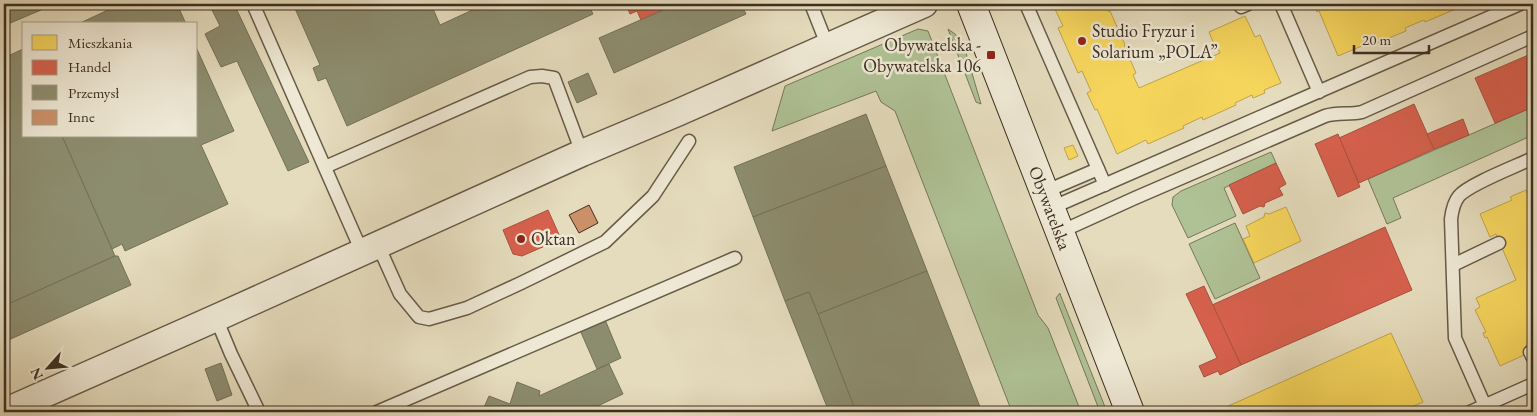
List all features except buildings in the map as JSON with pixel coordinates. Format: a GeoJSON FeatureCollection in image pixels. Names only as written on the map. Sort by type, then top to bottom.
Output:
{"type":"FeatureCollection","features":[{"type":"Feature","properties":{"kind":"main road","name":"Obywatelska"},"geometry":{"type":"LineString","coordinates":[[971,4],[1059,203],[1130,412]]}},
{"type":"Feature","properties":{"kind":"street"},"geometry":{"type":"LineString","coordinates":[[4,412],[582,153],[924,4]]}},
{"type":"Feature","properties":{"kind":"lane"},"geometry":{"type":"LineString","coordinates":[[253,4],[326,167],[370,249],[400,294],[419,317],[429,319],[467,308],[521,284],[605,242],[654,196],[688,141]]}},
{"type":"Feature","properties":{"kind":"lane"},"geometry":{"type":"LineString","coordinates":[[810,4],[828,47]]}},
{"type":"Feature","properties":{"kind":"lane"},"geometry":{"type":"LineString","coordinates":[[1026,4],[1105,185]]}},
{"type":"Feature","properties":{"kind":"lane"},"geometry":{"type":"LineString","coordinates":[[1281,4],[1319,92]]}},
{"type":"Feature","properties":{"kind":"lane"},"geometry":{"type":"LineString","coordinates":[[1059,203],[1105,185],[1520,4]]}},
{"type":"Feature","properties":{"kind":"lane"},"geometry":{"type":"LineString","coordinates":[[1059,203],[1135,198],[1325,116],[1335,113],[1355,114],[1362,112],[1533,36]]}},
{"type":"Feature","properties":{"kind":"lane"},"geometry":{"type":"LineString","coordinates":[[326,167],[530,76],[554,78],[582,153]]}},
{"type":"Feature","properties":{"kind":"lane"},"geometry":{"type":"LineString","coordinates":[[1484,406],[1455,338],[1452,210],[1459,196],[1479,183],[1533,158]]}},
{"type":"Feature","properties":{"kind":"lane"},"geometry":{"type":"LineString","coordinates":[[1059,203],[1098,169]]}},
{"type":"Feature","properties":{"kind":"lane"},"geometry":{"type":"LineString","coordinates":[[1453,265],[1499,243]]}},
{"type":"Feature","properties":{"kind":"lane"},"geometry":{"type":"LineString","coordinates":[[377,412],[735,258]]}},
{"type":"Feature","properties":{"kind":"lane"},"geometry":{"type":"LineString","coordinates":[[216,318],[259,412]]}},
{"type":"Feature","properties":{"kind":"lane"},"geometry":{"type":"LineString","coordinates":[[1470,412],[1533,384]]}},
{"type":"Feature","properties":{"kind":"green space"},"geometry":{"type":"Polygon","coordinates":[[[918,29],[928,31],[1038,315],[1048,328],[1081,412],[1012,412],[895,111],[881,102],[876,91],[772,131],[785,86],[918,29]]]}},
{"type":"Feature","properties":{"kind":"green space"},"geometry":{"type":"Polygon","coordinates":[[[948,29],[955,34],[964,46],[981,104],[976,102],[948,29]]]}},
{"type":"Feature","properties":{"kind":"green space"},"geometry":{"type":"Polygon","coordinates":[[[1533,107],[1533,135],[1393,198],[1401,218],[1387,224],[1368,179],[1533,107]]]}},
{"type":"Feature","properties":{"kind":"green space"},"geometry":{"type":"Polygon","coordinates":[[[1271,152],[1276,163],[1224,188],[1236,216],[1188,238],[1172,205],[1173,197],[1181,191],[1271,152]]]}},
{"type":"Feature","properties":{"kind":"green space"},"geometry":{"type":"Polygon","coordinates":[[[1235,223],[1260,278],[1215,299],[1189,244],[1235,223]]]}},
{"type":"Feature","properties":{"kind":"green space"},"geometry":{"type":"Polygon","coordinates":[[[1060,293],[1107,412],[1100,412],[1056,298],[1060,293]]]}},
{"type":"Feature","properties":{"kind":"place","name":"Studio Fryzur i Solarium „POLA”"},"geometry":{"type":"Point","coordinates":[1082,41]}},
{"type":"Feature","properties":{"kind":"place","name":"Obywatelska - Obywatelska 106"},"geometry":{"type":"Point","coordinates":[991,55]}},
{"type":"Feature","properties":{"kind":"place","name":"Oktan"},"geometry":{"type":"Point","coordinates":[521,239]}}]}
